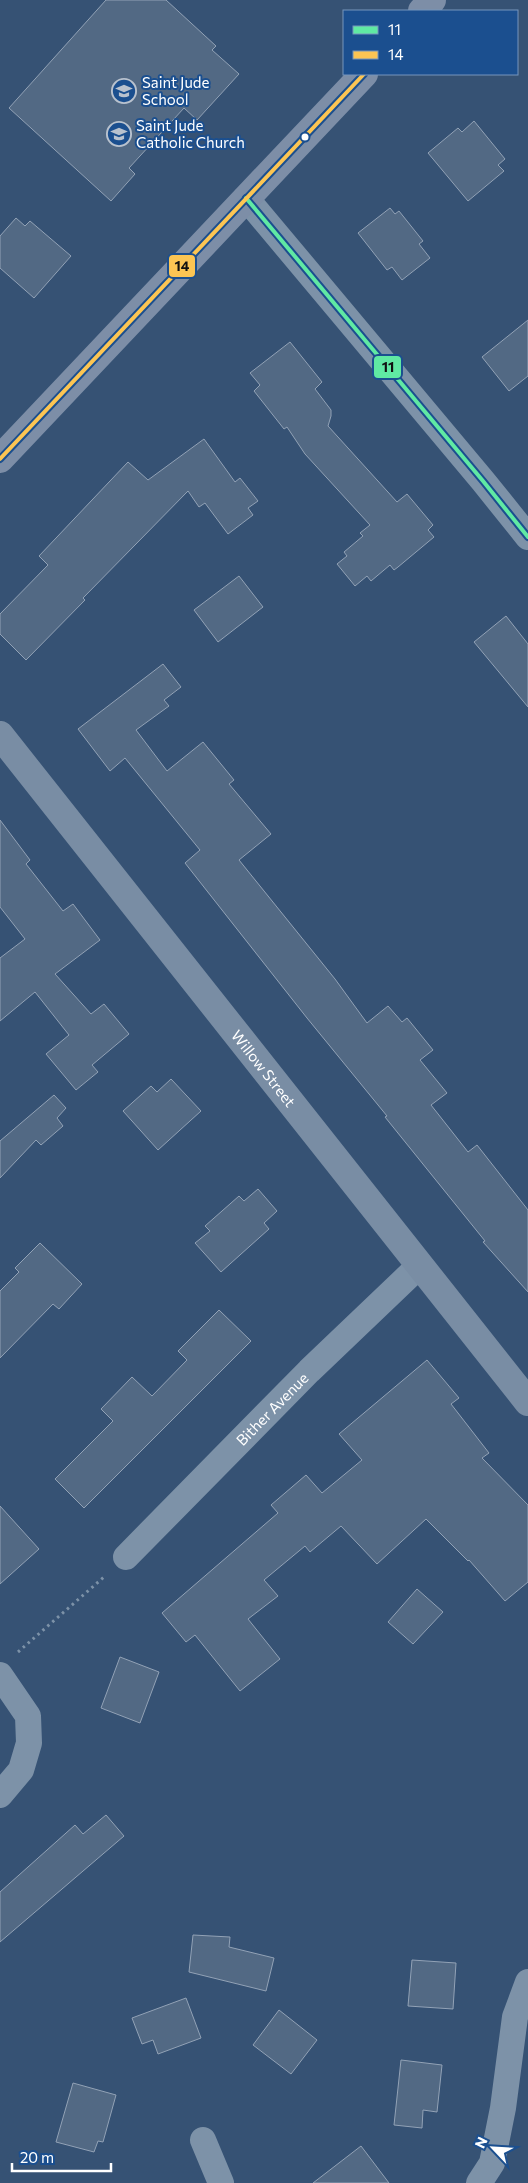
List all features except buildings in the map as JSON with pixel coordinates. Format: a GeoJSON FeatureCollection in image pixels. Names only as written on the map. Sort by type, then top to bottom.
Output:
{"type":"FeatureCollection","features":[{"type":"Feature","properties":{"kind":"main road"},"geometry":{"type":"LineString","coordinates":[[423,10],[432,0]]}},
{"type":"Feature","properties":{"kind":"main road"},"geometry":{"type":"LineString","coordinates":[[0,459],[363,75]]}},
{"type":"Feature","properties":{"kind":"street"},"geometry":{"type":"LineString","coordinates":[[246,198],[484,481],[528,538]]}},
{"type":"Feature","properties":{"kind":"street","name":"Willow Street"},"geometry":{"type":"LineString","coordinates":[[0,735],[528,1402]]}},
{"type":"Feature","properties":{"kind":"street","name":"Bither Avenue"},"geometry":{"type":"LineString","coordinates":[[126,1557],[309,1371],[420,1265]]}},
{"type":"Feature","properties":{"kind":"street"},"geometry":{"type":"LineString","coordinates":[[0,1675],[28,1716],[29,1743],[22,1770],[0,1795]]}},
{"type":"Feature","properties":{"kind":"street"},"geometry":{"type":"LineString","coordinates":[[479,2183],[492,2163],[503,2108],[515,2017],[528,1982]]}},
{"type":"Feature","properties":{"kind":"street"},"geometry":{"type":"LineString","coordinates":[[203,2140],[221,2183]]}},
{"type":"Feature","properties":{"kind":"path"},"geometry":{"type":"LineString","coordinates":[[18,1653],[126,1557]]}},
{"type":"Feature","properties":{"kind":"transit line","name":"14"},"geometry":{"type":"LineString","coordinates":[[0,459],[363,75]]}},
{"type":"Feature","properties":{"kind":"transit line","name":"11"},"geometry":{"type":"LineString","coordinates":[[246,198],[528,537]]}},
{"type":"Feature","properties":{"kind":"place","name":"Saint Jude School"},"geometry":{"type":"Point","coordinates":[124,91]}},
{"type":"Feature","properties":{"kind":"place","name":"Saint Jude Catholic Church"},"geometry":{"type":"Point","coordinates":[119,134]}}]}
